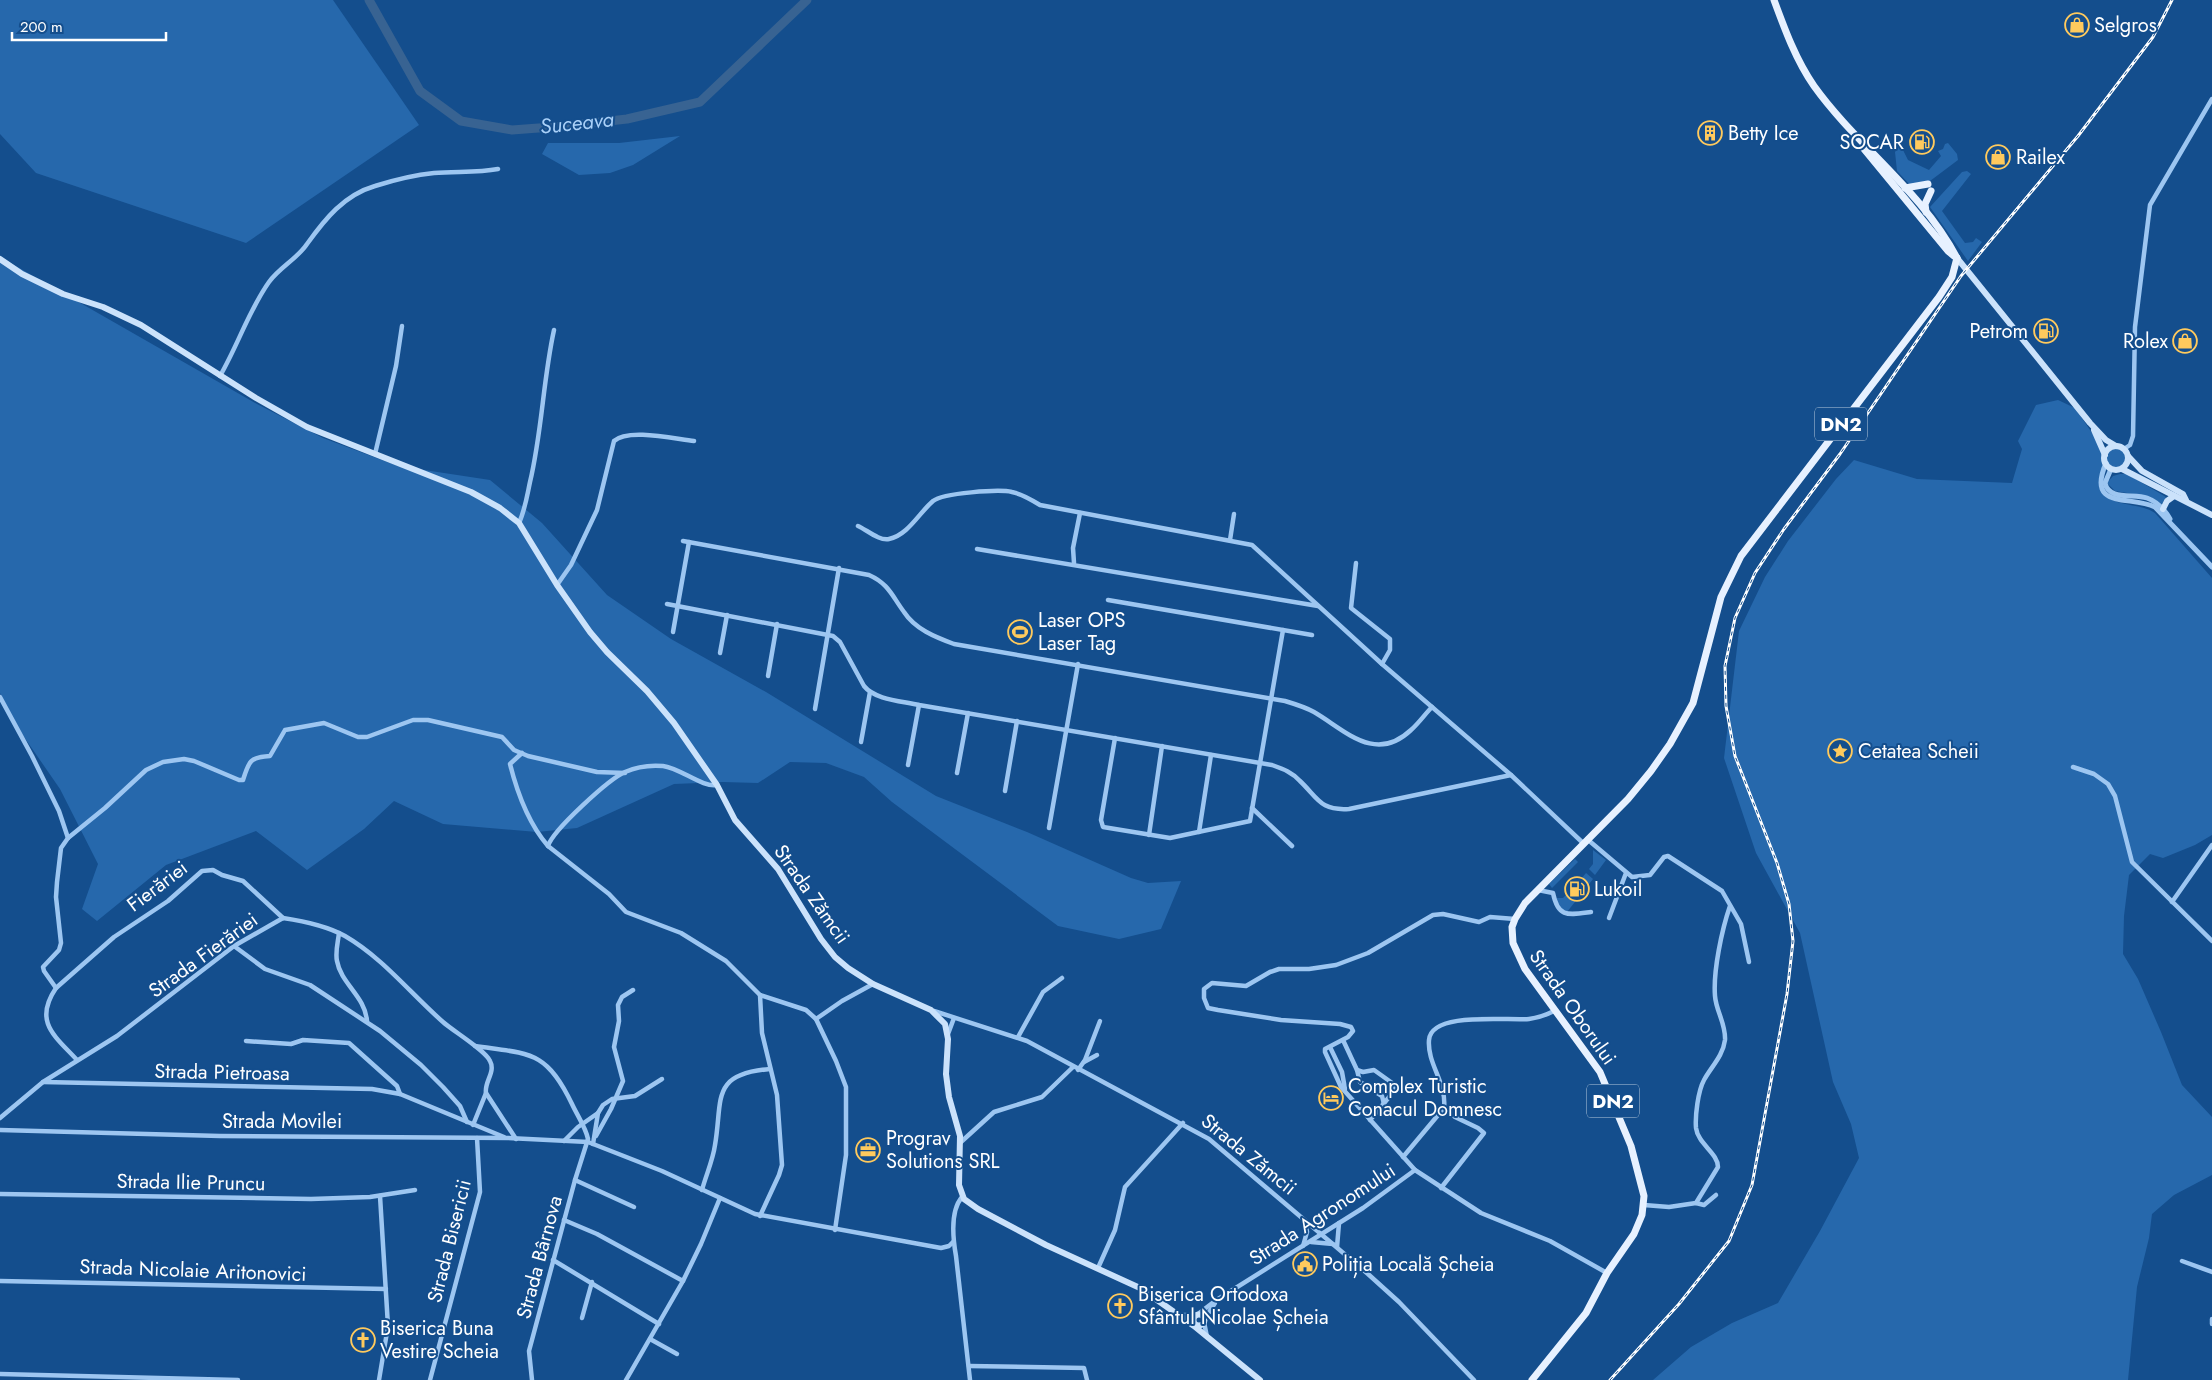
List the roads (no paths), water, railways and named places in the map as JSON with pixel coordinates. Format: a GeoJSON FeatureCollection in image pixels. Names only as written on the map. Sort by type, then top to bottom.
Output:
{"type":"FeatureCollection","features":[{"type":"Feature","properties":{"kind":"main road"},"geometry":{"type":"LineString","coordinates":[[1774,0],[1783,26],[1803,68],[1849,131],[1948,251],[1957,258]]}},
{"type":"Feature","properties":{"kind":"main road"},"geometry":{"type":"LineString","coordinates":[[1836,113],[1905,188],[1927,215],[1957,258],[2106,440],[2124,450],[2142,471],[2183,494],[2186,500]]}},
{"type":"Feature","properties":{"kind":"main road"},"geometry":{"type":"LineString","coordinates":[[1905,188],[1930,188],[1925,204],[1927,215]]}},
{"type":"Feature","properties":{"kind":"main road","name":"DN2"},"geometry":{"type":"LineString","coordinates":[[1515,919],[1520,909],[1537,890],[1631,795],[1670,744],[1684,721],[1695,695],[1721,597],[1738,561],[1939,297],[1952,277],[1957,258]]}},
{"type":"Feature","properties":{"kind":"main road"},"geometry":{"type":"LineString","coordinates":[[0,259],[22,274],[63,294],[110,310],[141,325],[220,376],[307,426],[471,492],[500,508],[519,523]]}},
{"type":"Feature","properties":{"kind":"main road"},"geometry":{"type":"LineString","coordinates":[[2090,422],[2101,443],[2107,463]]}},
{"type":"Feature","properties":{"kind":"main road"},"geometry":{"type":"LineString","coordinates":[[2107,463],[2108,449],[2116,446]]}},
{"type":"Feature","properties":{"kind":"main road"},"geometry":{"type":"LineString","coordinates":[[2122,469],[2127,464],[2128,456]]}},
{"type":"Feature","properties":{"kind":"main road"},"geometry":{"type":"LineString","coordinates":[[2107,463],[2186,500],[2212,515]]}},
{"type":"Feature","properties":{"kind":"main road"},"geometry":{"type":"LineString","coordinates":[[2163,509],[2165,504],[2174,496]]}},
{"type":"Feature","properties":{"kind":"main road","name":"Strada Zămcii"},"geometry":{"type":"LineString","coordinates":[[519,523],[557,585],[602,647],[659,704],[717,785],[735,820],[778,869],[828,948],[841,963],[873,984],[931,1010],[945,1024],[948,1035]]}},
{"type":"Feature","properties":{"kind":"main road","name":"Strada Oborului"},"geometry":{"type":"LineString","coordinates":[[1515,919],[1512,935],[1516,953],[1554,1011],[1593,1060],[1606,1085],[1636,1160],[1643,1188],[1644,1205],[1634,1234],[1607,1273],[1582,1318],[1532,1380]]}},
{"type":"Feature","properties":{"kind":"main road"},"geometry":{"type":"LineString","coordinates":[[948,1035],[947,1086],[961,1142],[959,1182],[962,1197],[978,1209],[1025,1235],[1140,1288],[1179,1315],[1198,1321],[1207,1337],[1260,1380]]}},
{"type":"Feature","properties":{"kind":"street"},"geometry":{"type":"LineString","coordinates":[[2124,450],[2130,445],[2133,436],[2135,327],[2150,205],[2212,98]]}},
{"type":"Feature","properties":{"kind":"street"},"geometry":{"type":"LineString","coordinates":[[220,376],[232,356],[255,305],[271,279],[301,253],[319,227],[354,194],[373,186],[414,176],[498,169]]}},
{"type":"Feature","properties":{"kind":"street"},"geometry":{"type":"LineString","coordinates":[[375,454],[396,366],[402,326]]}},
{"type":"Feature","properties":{"kind":"street"},"geometry":{"type":"LineString","coordinates":[[519,523],[526,503],[538,447],[548,359],[554,330]]}},
{"type":"Feature","properties":{"kind":"street"},"geometry":{"type":"LineString","coordinates":[[557,585],[570,565],[597,510],[614,441],[622,436],[633,435],[694,441]]}},
{"type":"Feature","properties":{"kind":"street"},"geometry":{"type":"LineString","coordinates":[[2107,463],[2105,483],[2111,492],[2149,498],[2163,509],[2173,524]]}},
{"type":"Feature","properties":{"kind":"street"},"geometry":{"type":"LineString","coordinates":[[2107,463],[2100,480],[2101,487],[2108,497],[2150,504],[2155,507],[2212,567]]}},
{"type":"Feature","properties":{"kind":"street"},"geometry":{"type":"LineString","coordinates":[[858,526],[882,538],[891,538],[903,532],[936,499],[953,494],[1003,491],[1013,492],[1040,505],[1252,545],[1382,664],[1585,841],[1626,873],[1634,878],[1650,875],[1664,857],[1668,856],[1718,887],[1741,924],[1749,962]]}},
{"type":"Feature","properties":{"kind":"street"},"geometry":{"type":"LineString","coordinates":[[1074,563],[1073,548],[1080,513]]}},
{"type":"Feature","properties":{"kind":"street"},"geometry":{"type":"LineString","coordinates":[[1230,540],[1234,514]]}},
{"type":"Feature","properties":{"kind":"street"},"geometry":{"type":"LineString","coordinates":[[673,632],[686,541],[861,572],[876,578],[892,592],[909,619],[927,633],[954,644],[1270,697],[1315,712],[1354,738],[1365,743],[1378,744],[1400,738],[1411,731],[1432,707]]}},
{"type":"Feature","properties":{"kind":"street"},"geometry":{"type":"LineString","coordinates":[[977,549],[1074,563],[1319,606]]}},
{"type":"Feature","properties":{"kind":"street"},"geometry":{"type":"LineString","coordinates":[[1356,563],[1352,608],[1390,639],[1390,650],[1382,664]]}},
{"type":"Feature","properties":{"kind":"street"},"geometry":{"type":"LineString","coordinates":[[814,709],[840,568]]}},
{"type":"Feature","properties":{"kind":"street"},"geometry":{"type":"LineString","coordinates":[[1108,600],[1312,635]]}},
{"type":"Feature","properties":{"kind":"street"},"geometry":{"type":"LineString","coordinates":[[667,604],[828,633],[840,642],[864,686],[870,692],[919,705],[1067,729],[1284,769],[1300,781],[1320,803],[1326,807],[1340,810],[1511,775]]}},
{"type":"Feature","properties":{"kind":"street"},"geometry":{"type":"LineString","coordinates":[[720,653],[727,615]]}},
{"type":"Feature","properties":{"kind":"street"},"geometry":{"type":"LineString","coordinates":[[768,676],[777,624]]}},
{"type":"Feature","properties":{"kind":"street"},"geometry":{"type":"LineString","coordinates":[[1115,738],[1101,825],[1106,828],[1170,838],[1250,821],[1283,630]]}},
{"type":"Feature","properties":{"kind":"street"},"geometry":{"type":"LineString","coordinates":[[1049,828],[1078,664]]}},
{"type":"Feature","properties":{"kind":"street"},"geometry":{"type":"LineString","coordinates":[[861,742],[870,692]]}},
{"type":"Feature","properties":{"kind":"street"},"geometry":{"type":"LineString","coordinates":[[0,697],[59,811],[68,838]]}},
{"type":"Feature","properties":{"kind":"street"},"geometry":{"type":"LineString","coordinates":[[908,765],[919,705]]}},
{"type":"Feature","properties":{"kind":"street"},"geometry":{"type":"LineString","coordinates":[[957,773],[968,713]]}},
{"type":"Feature","properties":{"kind":"street"},"geometry":{"type":"LineString","coordinates":[[77,1060],[48,1027],[45,1017],[46,1007],[56,988],[43,967],[60,950],[61,943],[56,896],[60,848],[68,838],[105,808],[146,770],[163,762],[184,759],[194,761],[230,777],[242,780],[250,761],[256,757],[270,756],[285,730],[324,723],[358,737],[367,737],[413,720],[428,720],[502,737],[514,750],[522,753],[597,772],[624,772],[664,766],[709,785],[717,785]]}},
{"type":"Feature","properties":{"kind":"street"},"geometry":{"type":"LineString","coordinates":[[1005,791],[1017,722]]}},
{"type":"Feature","properties":{"kind":"street"},"geometry":{"type":"LineString","coordinates":[[1148,835],[1162,746]]}},
{"type":"Feature","properties":{"kind":"street"},"geometry":{"type":"LineString","coordinates":[[522,753],[510,764],[514,779],[533,824],[548,846],[568,864],[609,894],[626,912],[672,929],[714,952],[760,994],[806,1010],[816,1019],[839,1067],[846,1087],[846,1155],[835,1230]]}},
{"type":"Feature","properties":{"kind":"street"},"geometry":{"type":"LineString","coordinates":[[1198,832],[1211,755]]}},
{"type":"Feature","properties":{"kind":"street"},"geometry":{"type":"LineString","coordinates":[[2073,767],[2094,774],[2108,784],[2115,796],[2132,862],[2212,941]]}},
{"type":"Feature","properties":{"kind":"street"},"geometry":{"type":"LineString","coordinates":[[548,846],[551,838],[573,816],[610,782],[624,772]]}},
{"type":"Feature","properties":{"kind":"street"},"geometry":{"type":"LineString","coordinates":[[1252,808],[1292,846]]}},
{"type":"Feature","properties":{"kind":"street"},"geometry":{"type":"LineString","coordinates":[[2172,902],[2212,845]]}},
{"type":"Feature","properties":{"kind":"street","name":"Fierăriei"},"geometry":{"type":"LineString","coordinates":[[56,988],[119,933],[168,901],[202,871],[213,870],[242,881],[283,918]]}},
{"type":"Feature","properties":{"kind":"street"},"geometry":{"type":"LineString","coordinates":[[1609,918],[1626,873]]}},
{"type":"Feature","properties":{"kind":"street"},"geometry":{"type":"LineString","coordinates":[[1537,890],[1552,893],[1557,907],[1564,913],[1590,912]]}},
{"type":"Feature","properties":{"kind":"street"},"geometry":{"type":"LineString","coordinates":[[1696,1203],[1718,1167],[1717,1162],[1699,1138],[1696,1122],[1700,1088],[1722,1052],[1725,1039],[1723,1025],[1717,1008],[1715,987],[1722,926],[1730,906]]}},
{"type":"Feature","properties":{"kind":"street"},"geometry":{"type":"LineString","coordinates":[[1345,1089],[1342,1072],[1330,1047],[1352,1033],[1351,1026],[1282,1020],[1212,1009],[1205,1001],[1204,988],[1216,982],[1246,986],[1279,969],[1310,969],[1336,965],[1368,952],[1427,918],[1438,914],[1479,922],[1490,917],[1515,919]]}},
{"type":"Feature","properties":{"kind":"street","name":"Strada Fierăriei"},"geometry":{"type":"LineString","coordinates":[[0,1118],[43,1082],[117,1036],[234,946],[283,918],[339,933],[384,966],[442,1021],[488,1058],[492,1069],[485,1088],[486,1093]]}},
{"type":"Feature","properties":{"kind":"street"},"geometry":{"type":"LineString","coordinates":[[339,933],[336,953],[338,964],[365,1009],[366,1021]]}},
{"type":"Feature","properties":{"kind":"street"},"geometry":{"type":"LineString","coordinates":[[234,946],[264,969],[310,985],[366,1021],[397,1044],[443,1087],[460,1106],[467,1122]]}},
{"type":"Feature","properties":{"kind":"street"},"geometry":{"type":"LineString","coordinates":[[1018,1037],[1043,992],[1062,978]]}},
{"type":"Feature","properties":{"kind":"street"},"geometry":{"type":"LineString","coordinates":[[816,1019],[842,1001],[873,984]]}},
{"type":"Feature","properties":{"kind":"street"},"geometry":{"type":"LineString","coordinates":[[596,1136],[623,1081],[614,1047],[619,1021],[618,1005],[622,997],[633,990]]}},
{"type":"Feature","properties":{"kind":"street"},"geometry":{"type":"LineString","coordinates":[[760,994],[762,1033],[777,1095],[782,1165],[760,1216]]}},
{"type":"Feature","properties":{"kind":"street","name":"Strada Zămcii"},"geometry":{"type":"LineString","coordinates":[[931,1010],[1018,1037],[1051,1053],[1078,1070],[1183,1123],[1221,1148],[1399,1302],[1474,1380]]}},
{"type":"Feature","properties":{"kind":"street"},"geometry":{"type":"LineString","coordinates":[[1441,1188],[1484,1133],[1455,1117],[1444,1108],[1443,1086],[1429,1045],[1433,1030],[1446,1024],[1476,1019],[1538,1018],[1554,1011]]}},
{"type":"Feature","properties":{"kind":"street"},"geometry":{"type":"LineString","coordinates":[[948,1035],[954,1018]]}},
{"type":"Feature","properties":{"kind":"street"},"geometry":{"type":"LineString","coordinates":[[1078,1070],[1084,1062],[1100,1021]]}},
{"type":"Feature","properties":{"kind":"street","name":"Strada Pietroasa"},"geometry":{"type":"LineString","coordinates":[[246,1041],[291,1044],[303,1040],[349,1043],[397,1086],[400,1094]]}},
{"type":"Feature","properties":{"kind":"street"},"geometry":{"type":"LineString","coordinates":[[1343,1040],[1358,1070],[1360,1082],[1382,1096],[1384,1104]]}},
{"type":"Feature","properties":{"kind":"street"},"geometry":{"type":"LineString","coordinates":[[473,1046],[517,1052],[542,1061],[561,1081],[591,1143]]}},
{"type":"Feature","properties":{"kind":"street","name":"Strada Agronomului"},"geometry":{"type":"LineString","coordinates":[[1330,1047],[1325,1049],[1340,1086],[1345,1089],[1415,1170],[1481,1213],[1550,1240],[1607,1273]]}},
{"type":"Feature","properties":{"kind":"street"},"geometry":{"type":"LineString","coordinates":[[1084,1062],[1097,1055]]}},
{"type":"Feature","properties":{"kind":"street"},"geometry":{"type":"LineString","coordinates":[[961,1142],[994,1112],[1042,1096],[1073,1067]]}},
{"type":"Feature","properties":{"kind":"street"},"geometry":{"type":"LineString","coordinates":[[702,1190],[715,1147],[718,1108],[725,1086],[733,1077],[757,1070],[770,1069]]}},
{"type":"Feature","properties":{"kind":"street"},"geometry":{"type":"LineString","coordinates":[[1358,1070],[1363,1072],[1374,1070],[1395,1083],[1395,1087],[1384,1104],[1370,1120]]}},
{"type":"Feature","properties":{"kind":"street"},"geometry":{"type":"LineString","coordinates":[[564,1141],[581,1124],[598,1113],[603,1105],[616,1098],[635,1096],[662,1079]]}},
{"type":"Feature","properties":{"kind":"street","name":"Strada Pietroasa"},"geometry":{"type":"LineString","coordinates":[[43,1082],[372,1089],[400,1094],[508,1138]]}},
{"type":"Feature","properties":{"kind":"street"},"geometry":{"type":"LineString","coordinates":[[473,1125],[486,1093]]}},
{"type":"Feature","properties":{"kind":"street"},"geometry":{"type":"LineString","coordinates":[[486,1093],[516,1139]]}},
{"type":"Feature","properties":{"kind":"street","name":"Strada Agronomului"},"geometry":{"type":"LineString","coordinates":[[1402,1157],[1444,1108]]}},
{"type":"Feature","properties":{"kind":"street"},"geometry":{"type":"LineString","coordinates":[[596,1136],[598,1113]]}},
{"type":"Feature","properties":{"kind":"street"},"geometry":{"type":"LineString","coordinates":[[1098,1268],[1115,1230],[1125,1188],[1183,1123]]}},
{"type":"Feature","properties":{"kind":"street","name":"Strada Movilei"},"geometry":{"type":"LineString","coordinates":[[0,1130],[220,1136],[508,1138],[591,1143],[662,1171],[760,1216],[941,1248],[949,1246],[953,1242]]}},
{"type":"Feature","properties":{"kind":"street","name":"Strada Bârnova"},"geometry":{"type":"LineString","coordinates":[[532,1380],[528,1351],[575,1180],[596,1136]]}},
{"type":"Feature","properties":{"kind":"street","name":"Strada Bisericii"},"geometry":{"type":"LineString","coordinates":[[430,1380],[480,1192],[477,1138]]}},
{"type":"Feature","properties":{"kind":"street","name":"Strada Agronomului"},"geometry":{"type":"LineString","coordinates":[[1198,1321],[1219,1299],[1339,1223],[1415,1170]]}},
{"type":"Feature","properties":{"kind":"street"},"geometry":{"type":"LineString","coordinates":[[575,1180],[634,1207]]}},
{"type":"Feature","properties":{"kind":"street","name":"Strada Ilie Pruncu"},"geometry":{"type":"LineString","coordinates":[[0,1194],[311,1199],[380,1196],[415,1190]]}},
{"type":"Feature","properties":{"kind":"street"},"geometry":{"type":"LineString","coordinates":[[1644,1205],[1669,1207],[1696,1203],[1704,1205],[1716,1195]]}},
{"type":"Feature","properties":{"kind":"street"},"geometry":{"type":"LineString","coordinates":[[379,1380],[388,1331],[380,1196]]}},
{"type":"Feature","properties":{"kind":"street"},"geometry":{"type":"LineString","coordinates":[[962,1197],[957,1206],[953,1242],[970,1380]]}},
{"type":"Feature","properties":{"kind":"street"},"geometry":{"type":"LineString","coordinates":[[626,1380],[682,1281],[701,1244],[720,1198]]}},
{"type":"Feature","properties":{"kind":"street"},"geometry":{"type":"LineString","coordinates":[[564,1220],[597,1234],[682,1281]]}},
{"type":"Feature","properties":{"kind":"street"},"geometry":{"type":"LineString","coordinates":[[1303,1246],[1306,1232],[1305,1221]]}},
{"type":"Feature","properties":{"kind":"street"},"geometry":{"type":"LineString","coordinates":[[1309,1242],[1336,1246],[1339,1223]]}},
{"type":"Feature","properties":{"kind":"street"},"geometry":{"type":"LineString","coordinates":[[553,1260],[659,1324]]}},
{"type":"Feature","properties":{"kind":"street"},"geometry":{"type":"LineString","coordinates":[[2182,1261],[2212,1272]]}},
{"type":"Feature","properties":{"kind":"street","name":"Strada Nicolaie Aritonovici"},"geometry":{"type":"LineString","coordinates":[[0,1281],[386,1289]]}},
{"type":"Feature","properties":{"kind":"street"},"geometry":{"type":"LineString","coordinates":[[582,1318],[592,1282]]}},
{"type":"Feature","properties":{"kind":"street","name":"Strada Agronomului"},"geometry":{"type":"LineString","coordinates":[[1198,1321],[1219,1299]]}},
{"type":"Feature","properties":{"kind":"street"},"geometry":{"type":"LineString","coordinates":[[1179,1315],[1198,1321],[1207,1337]]}},
{"type":"Feature","properties":{"kind":"street"},"geometry":{"type":"LineString","coordinates":[[2212,1319],[2212,1324]]}},
{"type":"Feature","properties":{"kind":"street"},"geometry":{"type":"LineString","coordinates":[[650,1339],[678,1354]]}},
{"type":"Feature","properties":{"kind":"street"},"geometry":{"type":"LineString","coordinates":[[969,1366],[1084,1368],[1087,1380]]}},
{"type":"Feature","properties":{"kind":"street"},"geometry":{"type":"LineString","coordinates":[[0,1374],[238,1380]]}},
{"type":"Feature","properties":{"kind":"waterway","name":"Suceava"},"geometry":{"type":"LineString","coordinates":[[369,0],[420,91],[461,121],[512,130],[627,119],[700,102],[807,0]]}},
{"type":"Feature","properties":{"kind":"railway"},"geometry":{"type":"LineString","coordinates":[[1610,1380],[1679,1304],[1729,1241],[1752,1185],[1787,994],[1793,941],[1789,904],[1777,863],[1735,756],[1726,706],[1725,666],[1735,618],[1755,573],[1784,529],[1840,454],[1961,276],[2078,136],[2153,37],[2172,0]]}},
{"type":"Feature","properties":{"kind":"place","name":"Selgros"},"geometry":{"type":"Point","coordinates":[2077,25]}},
{"type":"Feature","properties":{"kind":"place","name":"Betty Ice"},"geometry":{"type":"Point","coordinates":[1710,133]}},
{"type":"Feature","properties":{"kind":"place","name":"SOCAR"},"geometry":{"type":"Point","coordinates":[1922,142]}},
{"type":"Feature","properties":{"kind":"place","name":"Railex"},"geometry":{"type":"Point","coordinates":[1998,157]}},
{"type":"Feature","properties":{"kind":"place","name":"Petrom"},"geometry":{"type":"Point","coordinates":[2046,331]}},
{"type":"Feature","properties":{"kind":"place","name":"Rolex"},"geometry":{"type":"Point","coordinates":[2185,341]}},
{"type":"Feature","properties":{"kind":"place","name":"Laser OPS Laser Tag"},"geometry":{"type":"Point","coordinates":[1020,632]}},
{"type":"Feature","properties":{"kind":"place","name":"Cetatea Scheii"},"geometry":{"type":"Point","coordinates":[1840,751]}},
{"type":"Feature","properties":{"kind":"place","name":"Lukoil"},"geometry":{"type":"Point","coordinates":[1577,889]}},
{"type":"Feature","properties":{"kind":"place","name":"Complex Turistic Conacul Domnesc"},"geometry":{"type":"Point","coordinates":[1331,1098]}},
{"type":"Feature","properties":{"kind":"place","name":"Prograv Solutions SRL"},"geometry":{"type":"Point","coordinates":[868,1150]}},
{"type":"Feature","properties":{"kind":"place","name":"Poliția Locală Șcheia"},"geometry":{"type":"Point","coordinates":[1305,1264]}},
{"type":"Feature","properties":{"kind":"place","name":"Biserica Ortodoxa Sfântul Nicolae Șcheia"},"geometry":{"type":"Point","coordinates":[1120,1306]}},
{"type":"Feature","properties":{"kind":"place","name":"Biserica Buna Vestire Scheia"},"geometry":{"type":"Point","coordinates":[363,1340]}}]}
